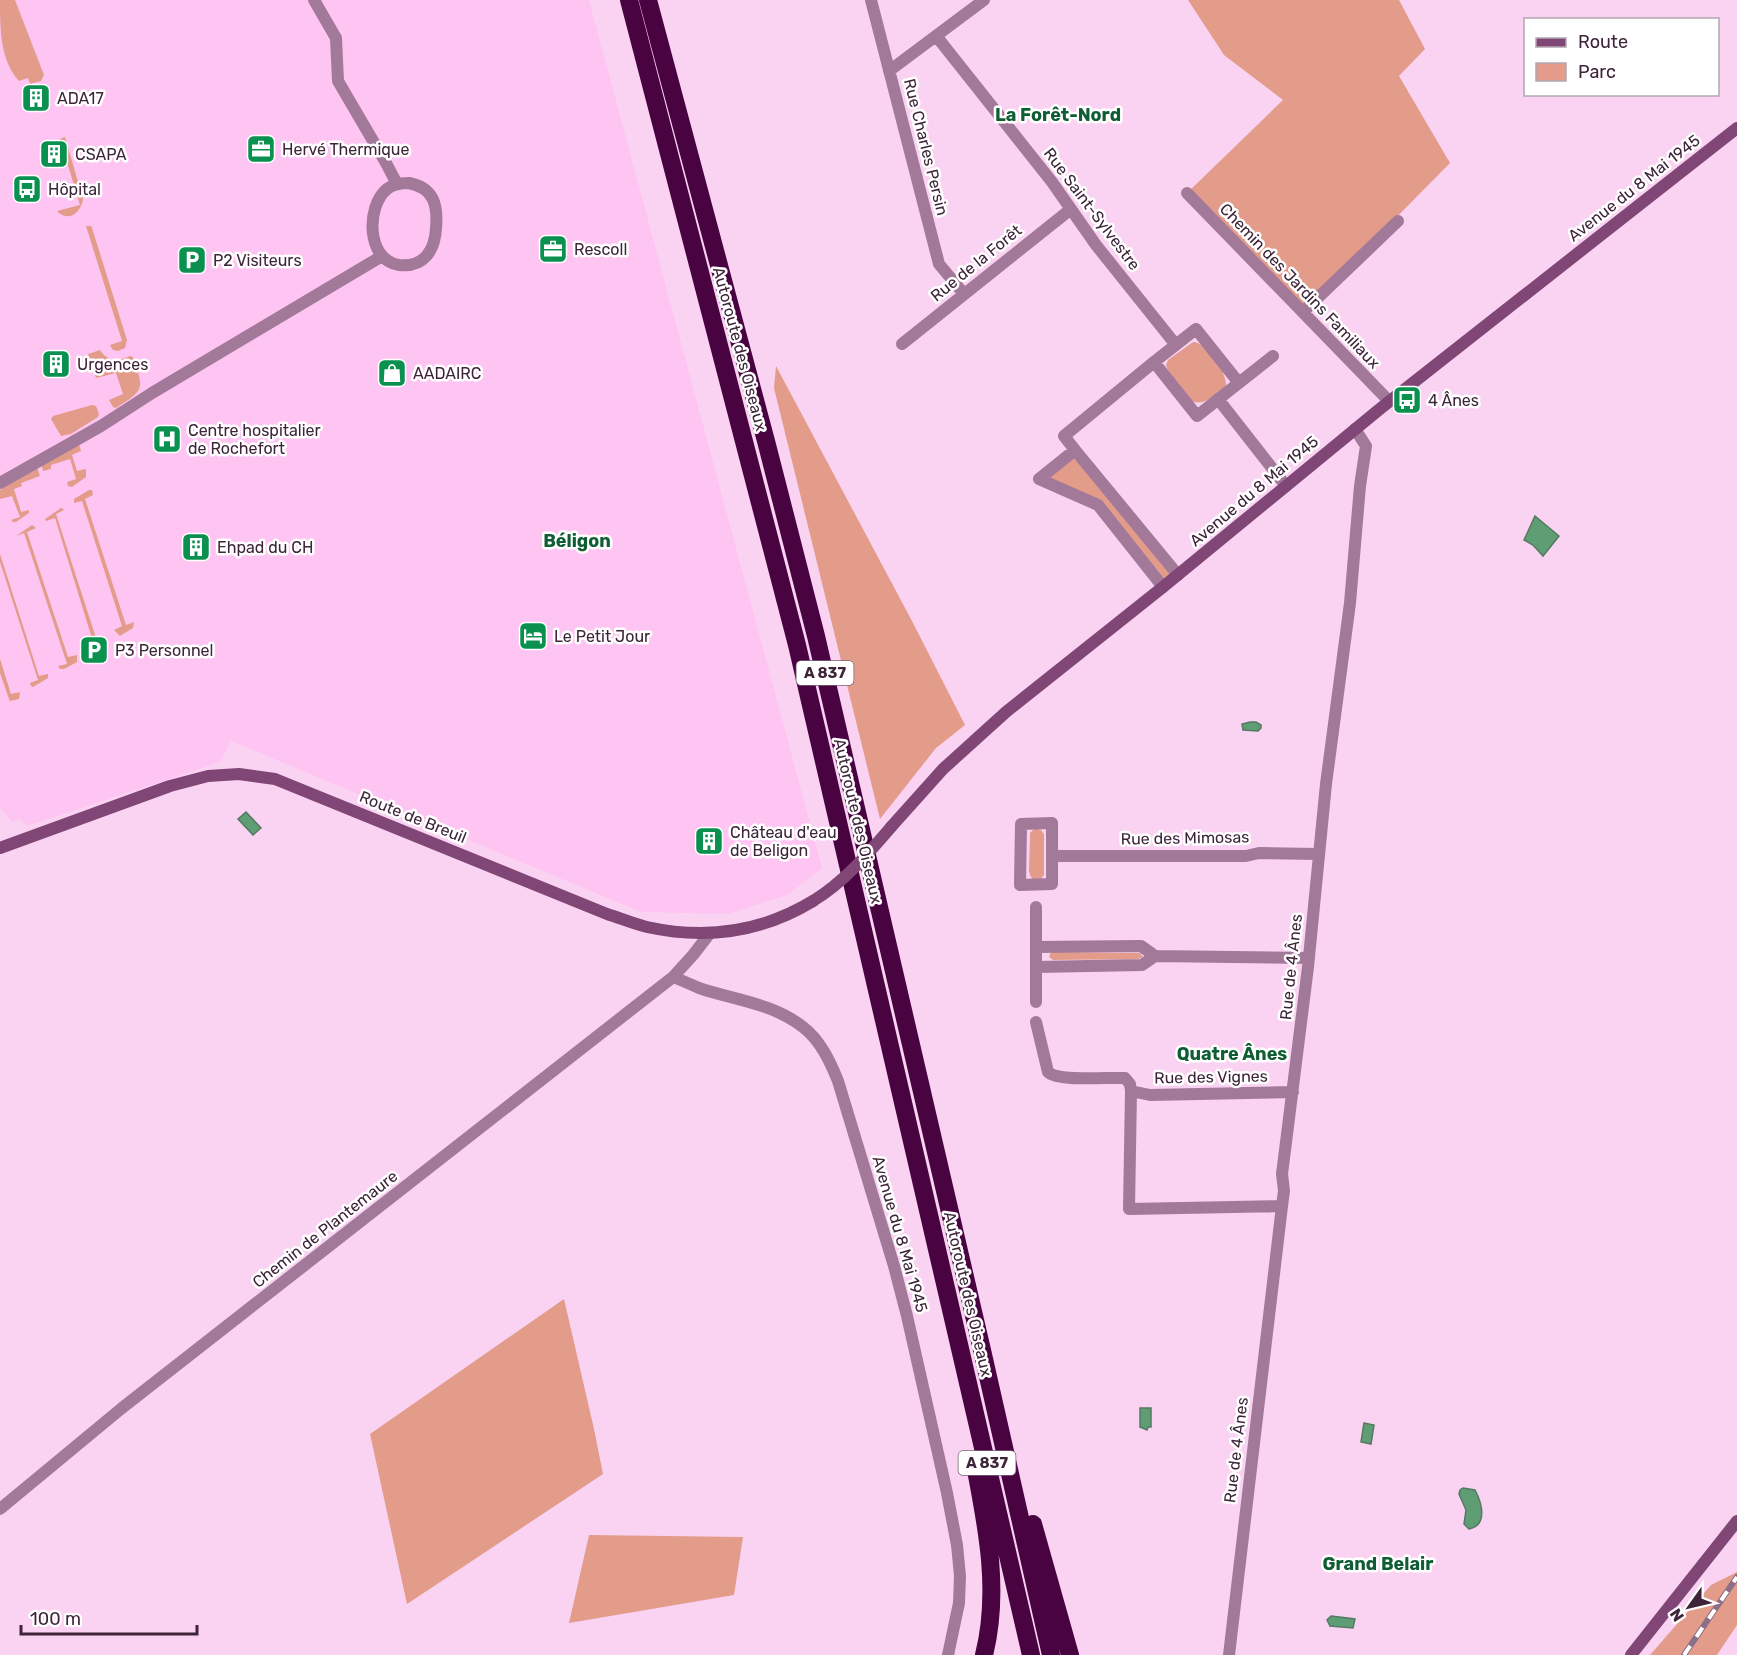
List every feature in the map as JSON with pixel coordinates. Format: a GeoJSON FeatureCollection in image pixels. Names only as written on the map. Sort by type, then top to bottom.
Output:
{"type":"FeatureCollection","features":[{"type":"Feature","properties":{"kind":"highway","name":"Autoroute des Oiseaux"},"geometry":{"type":"LineString","coordinates":[[628,0],[797,645],[1031,1655]]}},
{"type":"Feature","properties":{"kind":"highway","name":"Autoroute des Oiseaux"},"geometry":{"type":"LineString","coordinates":[[648,0],[816,636],[1051,1655]]}},
{"type":"Feature","properties":{"kind":"highway"},"geometry":{"type":"LineString","coordinates":[[942,1271],[990,1553],[990,1621],[984,1655]]}},
{"type":"Feature","properties":{"kind":"highway"},"geometry":{"type":"LineString","coordinates":[[982,1350],[1015,1457],[1070,1655]]}},
{"type":"Feature","properties":{"kind":"street"},"geometry":{"type":"LineString","coordinates":[[314,0],[336,38],[338,81],[397,184]]}},
{"type":"Feature","properties":{"kind":"street","name":"Rue Charles Persin"},"geometry":{"type":"LineString","coordinates":[[871,0],[939,264],[964,294]]}},
{"type":"Feature","properties":{"kind":"street"},"geometry":{"type":"LineString","coordinates":[[889,71],[984,0]]}},
{"type":"Feature","properties":{"kind":"street","name":"Rue Saint-Sylvestre"},"geometry":{"type":"LineString","coordinates":[[937,37],[1052,182],[1096,245],[1176,345]]}},
{"type":"Feature","properties":{"kind":"street","name":"Avenue du 8 Mai 1945"},"geometry":{"type":"LineString","coordinates":[[813,901],[840,882],[943,769],[1005,712],[1163,588],[1389,401],[1737,128]]}},
{"type":"Feature","properties":{"kind":"street"},"geometry":{"type":"LineString","coordinates":[[409,183],[420,186],[430,195],[436,206],[436,235],[430,252],[416,263],[393,264],[382,256],[373,240],[374,214],[378,200],[385,190],[397,184],[409,183]]}},
{"type":"Feature","properties":{"kind":"street","name":"Chemin des Jardins Familiaux"},"geometry":{"type":"LineString","coordinates":[[1187,193],[1389,401]]}},
{"type":"Feature","properties":{"kind":"street","name":"Rue de la Forêt"},"geometry":{"type":"LineString","coordinates":[[902,344],[1071,209]]}},
{"type":"Feature","properties":{"kind":"street"},"geometry":{"type":"LineString","coordinates":[[1303,312],[1398,221]]}},
{"type":"Feature","properties":{"kind":"street"},"geometry":{"type":"LineString","coordinates":[[0,483],[101,426],[152,393],[382,256]]}},
{"type":"Feature","properties":{"kind":"street"},"geometry":{"type":"LineString","coordinates":[[1178,575],[1064,436],[1196,329],[1239,383]]}},
{"type":"Feature","properties":{"kind":"street"},"geometry":{"type":"LineString","coordinates":[[1154,362],[1197,416],[1273,356]]}},
{"type":"Feature","properties":{"kind":"street"},"geometry":{"type":"LineString","coordinates":[[1218,399],[1286,486]]}},
{"type":"Feature","properties":{"kind":"street","name":"Rue de 4 Ânes"},"geometry":{"type":"LineString","coordinates":[[1229,1655],[1284,1191],[1282,1174],[1309,958],[1318,854],[1350,603],[1360,486],[1366,446],[1355,429]]}},
{"type":"Feature","properties":{"kind":"street"},"geometry":{"type":"LineString","coordinates":[[1076,450],[1039,479],[1098,505],[1163,588]]}},
{"type":"Feature","properties":{"kind":"street","name":"Route de Breuil"},"geometry":{"type":"LineString","coordinates":[[0,848],[170,786],[208,776],[239,774],[275,779],[607,914],[646,927],[676,932],[710,933],[765,924],[796,912],[813,901]]}},
{"type":"Feature","properties":{"kind":"street"},"geometry":{"type":"LineString","coordinates":[[1021,824],[1052,824],[1052,856],[1052,884],[1020,885],[1021,824]]}},
{"type":"Feature","properties":{"kind":"street","name":"Rue des Mimosas"},"geometry":{"type":"LineString","coordinates":[[1052,856],[1318,854]]}},
{"type":"Feature","properties":{"kind":"street"},"geometry":{"type":"LineString","coordinates":[[1035,907],[1036,1002]]}},
{"type":"Feature","properties":{"kind":"street"},"geometry":{"type":"LineString","coordinates":[[673,977],[710,933]]}},
{"type":"Feature","properties":{"kind":"street"},"geometry":{"type":"LineString","coordinates":[[1036,947],[1141,946],[1155,956],[1309,958]]}},
{"type":"Feature","properties":{"kind":"street"},"geometry":{"type":"LineString","coordinates":[[1036,967],[1142,965],[1155,956]]}},
{"type":"Feature","properties":{"kind":"street","name":"Avenue du 8 Mai 1945"},"geometry":{"type":"LineString","coordinates":[[673,977],[699,988],[759,1004],[782,1015],[803,1028],[819,1044],[830,1061],[894,1266],[947,1493],[957,1545],[960,1576],[959,1604],[948,1655]]}},
{"type":"Feature","properties":{"kind":"street","name":"Chemin de Plantemaure"},"geometry":{"type":"LineString","coordinates":[[0,1509],[122,1408],[673,977]]}},
{"type":"Feature","properties":{"kind":"street","name":"Rue des Vignes"},"geometry":{"type":"LineString","coordinates":[[1036,1022],[1048,1072],[1052,1076],[1125,1078],[1130,1084],[1131,1091],[1150,1095],[1293,1092]]}},
{"type":"Feature","properties":{"kind":"street"},"geometry":{"type":"LineString","coordinates":[[1131,1091],[1129,1209],[1282,1206]]}},
{"type":"Feature","properties":{"kind":"street"},"geometry":{"type":"LineString","coordinates":[[1631,1655],[1737,1521]]}},
{"type":"Feature","properties":{"kind":"shaded area"},"geometry":{"type":"Polygon","coordinates":[[[0,0],[589,0],[822,868],[787,895],[728,914],[641,912],[231,741],[220,762],[27,826],[20,819],[12,822],[0,808],[0,0]]]}},
{"type":"Feature","properties":{"kind":"shaded area"},"geometry":{"type":"Polygon","coordinates":[[[1535,516],[1559,536],[1543,556],[1533,545],[1524,540],[1535,516]]]}},
{"type":"Feature","properties":{"kind":"shaded area"},"geometry":{"type":"Polygon","coordinates":[[[1256,722],[1261,725],[1261,728],[1258,731],[1243,730],[1242,724],[1256,722]]]}},
{"type":"Feature","properties":{"kind":"shaded area"},"geometry":{"type":"Polygon","coordinates":[[[246,812],[261,828],[253,835],[238,819],[246,812]]]}},
{"type":"Feature","properties":{"kind":"shaded area"},"geometry":{"type":"Polygon","coordinates":[[[1140,1408],[1151,1408],[1151,1427],[1147,1430],[1140,1427],[1140,1408]]]}},
{"type":"Feature","properties":{"kind":"shaded area"},"geometry":{"type":"Polygon","coordinates":[[[1364,1423],[1374,1425],[1371,1444],[1361,1442],[1364,1423]]]}},
{"type":"Feature","properties":{"kind":"shaded area"},"geometry":{"type":"Polygon","coordinates":[[[1463,1488],[1475,1490],[1482,1513],[1479,1523],[1469,1529],[1464,1524],[1466,1510],[1459,1494],[1463,1488]]]}},
{"type":"Feature","properties":{"kind":"shaded area"},"geometry":{"type":"Polygon","coordinates":[[[1331,1616],[1355,1619],[1353,1628],[1330,1626],[1327,1620],[1331,1616]]]}},
{"type":"Feature","properties":{"kind":"green space"},"geometry":{"type":"Polygon","coordinates":[[[0,0],[15,0],[44,75],[41,81],[30,84],[28,78],[19,81],[8,64],[2,44],[0,0]]]}},
{"type":"Feature","properties":{"kind":"green space"},"geometry":{"type":"Polygon","coordinates":[[[1188,0],[1399,0],[1425,49],[1399,76],[1450,163],[1303,312],[1187,193],[1283,100],[1224,55],[1188,0]]]}},
{"type":"Feature","properties":{"kind":"green space"},"geometry":{"type":"Polygon","coordinates":[[[65,137],[83,199],[77,212],[70,216],[61,215],[57,211],[80,205],[60,139],[65,137]]]}},
{"type":"Feature","properties":{"kind":"green space"},"geometry":{"type":"Polygon","coordinates":[[[86,226],[92,228],[127,340],[125,348],[118,351],[113,350],[110,345],[122,341],[86,226]]]}},
{"type":"Feature","properties":{"kind":"green space"},"geometry":{"type":"Polygon","coordinates":[[[1193,342],[1210,352],[1220,366],[1226,386],[1210,399],[1201,402],[1192,401],[1166,365],[1168,360],[1193,342]]]}},
{"type":"Feature","properties":{"kind":"green space"},"geometry":{"type":"Polygon","coordinates":[[[100,350],[106,357],[113,360],[133,357],[139,376],[140,388],[116,408],[109,400],[123,394],[116,373],[96,378],[88,354],[100,350]]]}},
{"type":"Feature","properties":{"kind":"green space"},"geometry":{"type":"Polygon","coordinates":[[[776,366],[965,725],[936,748],[880,819],[774,388],[776,366]]]}},
{"type":"Feature","properties":{"kind":"green space"},"geometry":{"type":"Polygon","coordinates":[[[92,405],[96,406],[98,417],[71,434],[61,436],[51,419],[53,416],[92,405]]]}},
{"type":"Feature","properties":{"kind":"green space"},"geometry":{"type":"Polygon","coordinates":[[[79,444],[81,451],[72,455],[77,471],[86,469],[86,477],[72,487],[68,486],[67,482],[76,479],[70,459],[51,465],[51,469],[43,471],[41,464],[79,444]]]}},
{"type":"Feature","properties":{"kind":"green space"},"geometry":{"type":"Polygon","coordinates":[[[1075,450],[1178,575],[1163,587],[1098,505],[1039,479],[1075,450]]]}},
{"type":"Feature","properties":{"kind":"green space"},"geometry":{"type":"Polygon","coordinates":[[[37,467],[40,476],[21,483],[22,486],[14,489],[21,512],[29,510],[29,513],[13,522],[11,520],[20,517],[12,496],[0,499],[0,490],[37,467]]]}},
{"type":"Feature","properties":{"kind":"green space"},"geometry":{"type":"Polygon","coordinates":[[[92,490],[93,495],[85,499],[126,625],[134,622],[133,628],[120,636],[114,630],[122,626],[82,501],[74,503],[74,499],[92,490]]]}},
{"type":"Feature","properties":{"kind":"green space"},"geometry":{"type":"Polygon","coordinates":[[[61,508],[64,510],[56,514],[98,644],[106,640],[106,644],[91,653],[87,648],[94,645],[55,518],[46,521],[45,519],[61,508]]]}},
{"type":"Feature","properties":{"kind":"green space"},"geometry":{"type":"Polygon","coordinates":[[[32,525],[36,528],[27,532],[68,657],[77,655],[77,662],[64,669],[58,666],[67,664],[24,533],[16,536],[32,525]]]}},
{"type":"Feature","properties":{"kind":"green space"},"geometry":{"type":"Polygon","coordinates":[[[0,554],[39,676],[48,674],[48,678],[33,687],[30,683],[38,680],[0,562],[0,554]]]}},
{"type":"Feature","properties":{"kind":"green space"},"geometry":{"type":"Polygon","coordinates":[[[0,659],[11,694],[20,692],[19,699],[10,701],[9,699],[0,673],[0,659]]]}},
{"type":"Feature","properties":{"kind":"green space"},"geometry":{"type":"Polygon","coordinates":[[[1035,828],[1044,834],[1044,875],[1040,880],[1033,880],[1029,871],[1030,833],[1035,828]]]}},
{"type":"Feature","properties":{"kind":"green space"},"geometry":{"type":"Polygon","coordinates":[[[1051,952],[1140,953],[1143,957],[1138,959],[1053,960],[1049,957],[1051,952]]]}},
{"type":"Feature","properties":{"kind":"green space"},"geometry":{"type":"Polygon","coordinates":[[[564,1299],[603,1474],[407,1604],[370,1434],[564,1299]]]}},
{"type":"Feature","properties":{"kind":"green space"},"geometry":{"type":"Polygon","coordinates":[[[589,1535],[743,1537],[734,1595],[569,1623],[589,1535]]]}},
{"type":"Feature","properties":{"kind":"green space"},"geometry":{"type":"Polygon","coordinates":[[[1737,1572],[1737,1625],[1717,1655],[1650,1655],[1711,1585],[1737,1572]]]}},
{"type":"Feature","properties":{"kind":"railway"},"geometry":{"type":"LineString","coordinates":[[1684,1655],[1737,1577]]}},
{"type":"Feature","properties":{"kind":"place","name":"ADA17"},"geometry":{"type":"Point","coordinates":[36,98]}},
{"type":"Feature","properties":{"kind":"place","name":"Hervé Thermique"},"geometry":{"type":"Point","coordinates":[261,149]}},
{"type":"Feature","properties":{"kind":"place","name":"CSAPA"},"geometry":{"type":"Point","coordinates":[54,154]}},
{"type":"Feature","properties":{"kind":"place","name":"Hôpital"},"geometry":{"type":"Point","coordinates":[27,189]}},
{"type":"Feature","properties":{"kind":"place","name":"Rescoll"},"geometry":{"type":"Point","coordinates":[553,249]}},
{"type":"Feature","properties":{"kind":"place","name":"P2 Visiteurs"},"geometry":{"type":"Point","coordinates":[192,260]}},
{"type":"Feature","properties":{"kind":"place","name":"Urgences"},"geometry":{"type":"Point","coordinates":[56,364]}},
{"type":"Feature","properties":{"kind":"place","name":"AADAIRC"},"geometry":{"type":"Point","coordinates":[392,373]}},
{"type":"Feature","properties":{"kind":"place","name":"4 Ânes"},"geometry":{"type":"Point","coordinates":[1407,400]}},
{"type":"Feature","properties":{"kind":"place","name":"Centre hospitalier de Rochefort"},"geometry":{"type":"Point","coordinates":[167,439]}},
{"type":"Feature","properties":{"kind":"place","name":"Ehpad du CH"},"geometry":{"type":"Point","coordinates":[196,547]}},
{"type":"Feature","properties":{"kind":"place","name":"Le Petit Jour"},"geometry":{"type":"Point","coordinates":[533,636]}},
{"type":"Feature","properties":{"kind":"place","name":"P3 Personnel"},"geometry":{"type":"Point","coordinates":[94,650]}},
{"type":"Feature","properties":{"kind":"place","name":"Château d'eau de Beligon"},"geometry":{"type":"Point","coordinates":[709,841]}},
{"type":"Feature","properties":{"kind":"district","name":"La Forêt-Nord"},"geometry":{"type":"Point","coordinates":[1058,115]}},
{"type":"Feature","properties":{"kind":"district","name":"Béligon"},"geometry":{"type":"Point","coordinates":[577,541]}},
{"type":"Feature","properties":{"kind":"district","name":"Quatre Ânes"},"geometry":{"type":"Point","coordinates":[1232,1054]}},
{"type":"Feature","properties":{"kind":"district","name":"Grand Belair"},"geometry":{"type":"Point","coordinates":[1378,1564]}}]}
